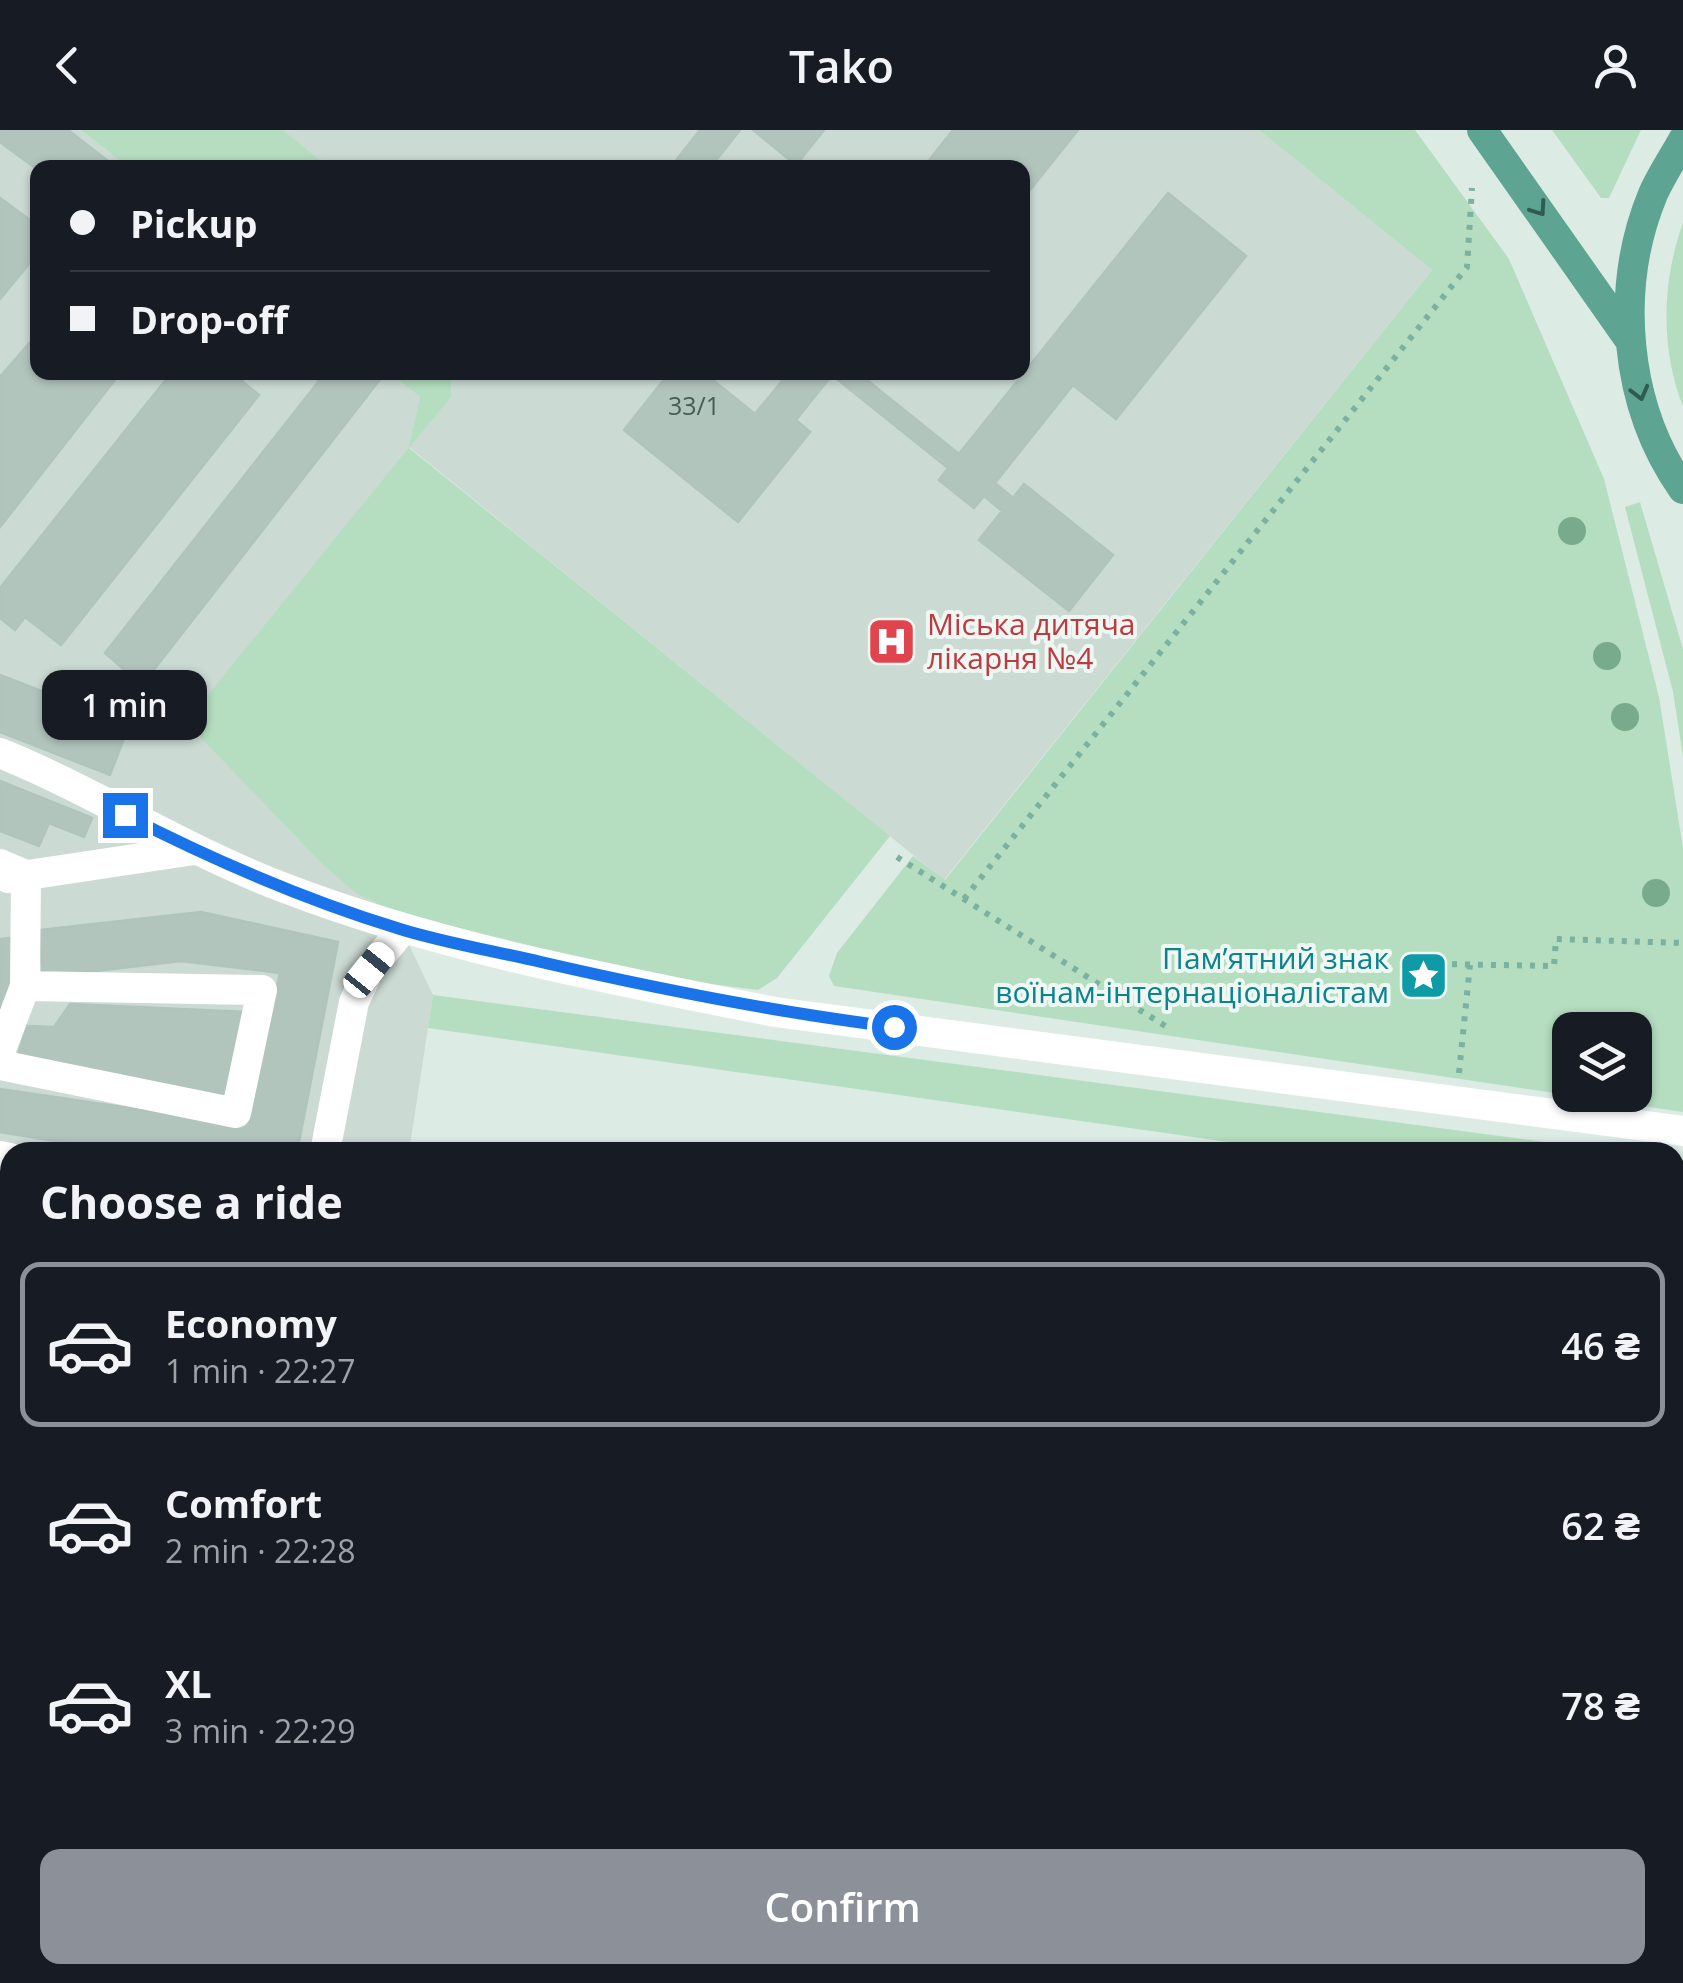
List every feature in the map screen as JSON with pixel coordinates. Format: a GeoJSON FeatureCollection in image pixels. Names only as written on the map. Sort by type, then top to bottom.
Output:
{"type":"FeatureCollection","features":[{"type":"Feature","properties":{"kind":"main road"},"geometry":{"type":"LineString","coordinates":[[1482,130],[1630,338]]}},
{"type":"Feature","properties":{"kind":"main road"},"geometry":{"type":"LineString","coordinates":[[1683,140],[1653,194],[1632,265],[1630,338],[1637,386],[1652,432],[1683,490]]}},
{"type":"Feature","properties":{"kind":"street"},"geometry":{"type":"LineString","coordinates":[[0,753],[194,850],[281,887],[402,930],[637,985],[776,1012],[1683,1131]]}},
{"type":"Feature","properties":{"kind":"street"},"geometry":{"type":"LineString","coordinates":[[0,1052],[25,986],[9,873],[194,850]]}},
{"type":"Feature","properties":{"kind":"street"},"geometry":{"type":"LineString","coordinates":[[327,1142],[354,1002],[369,970],[402,930]]}},
{"type":"Feature","properties":{"kind":"street"},"geometry":{"type":"LineString","coordinates":[[0,1064],[236,1113],[262,990],[25,986]]}},
{"type":"Feature","properties":{"kind":"path"},"geometry":{"type":"LineString","coordinates":[[964,899],[1467,267],[1472,188]]}},
{"type":"Feature","properties":{"kind":"path"},"geometry":{"type":"LineString","coordinates":[[897,856],[1176,1033]]}},
{"type":"Feature","properties":{"kind":"path"},"geometry":{"type":"LineString","coordinates":[[1424,976],[1440,976],[1441,964],[1554,966],[1556,939],[1683,943]]}},
{"type":"Feature","properties":{"kind":"shaded area"},"geometry":{"type":"Polygon","coordinates":[[[0,130],[81,130],[119,160],[30,160],[30,380],[398,380],[420,397],[410,445],[451,397],[452,380],[1030,380],[1030,160],[320,160],[283,130],[1259,130],[1432,270],[944,880],[409,447],[187,722],[321,863],[405,917],[402,930],[433,995],[411,1142],[0,1142],[0,130]]]}},
{"type":"Feature","properties":{"kind":"green space"},"geometry":{"type":"Polygon","coordinates":[[[81,130],[283,130],[320,160],[119,160],[81,130]]]}},
{"type":"Feature","properties":{"kind":"green space"},"geometry":{"type":"Polygon","coordinates":[[[1259,130],[1415,130],[1509,259],[1604,479],[1659,697],[1683,848],[1683,1112],[1652,1107],[1652,1012],[1552,1012],[1552,1093],[834,986],[829,976],[837,953],[913,856],[945,880],[1432,270],[1259,130]]]}},
{"type":"Feature","properties":{"kind":"green space"},"geometry":{"type":"Polygon","coordinates":[[[1552,130],[1641,130],[1609,198],[1601,198],[1552,130]]]}},
{"type":"Feature","properties":{"kind":"green space"},"geometry":{"type":"Polygon","coordinates":[[[1683,223],[1683,406],[1670,361],[1666,314],[1671,268],[1683,223]]]}},
{"type":"Feature","properties":{"kind":"green space"},"geometry":{"type":"Polygon","coordinates":[[[398,380],[452,380],[451,397],[409,448],[890,836],[777,978],[758,990],[640,975],[405,917],[356,893],[321,863],[186,722],[409,447],[420,397],[398,380]]]}},
{"type":"Feature","properties":{"kind":"green space"},"geometry":{"type":"Polygon","coordinates":[[[1640,502],[1683,649],[1683,756],[1673,692],[1625,507],[1640,502]]]}},
{"type":"Feature","properties":{"kind":"green space"},"geometry":{"type":"Polygon","coordinates":[[[433,995],[1545,1142],[1228,1142],[428,1028],[433,995]]]}},
{"type":"Feature","properties":{"kind":"building"},"geometry":{"type":"Polygon","coordinates":[[[0,130],[68,130],[107,160],[30,160],[30,164],[0,142],[0,130]]]}},
{"type":"Feature","properties":{"kind":"building"},"geometry":{"type":"Polygon","coordinates":[[[700,130],[740,130],[716,160],[676,160],[700,130]]]}},
{"type":"Feature","properties":{"kind":"building"},"geometry":{"type":"Polygon","coordinates":[[[753,130],[824,130],[800,160],[790,160],[753,130]]]}},
{"type":"Feature","properties":{"kind":"building"},"geometry":{"type":"Polygon","coordinates":[[[953,130],[1078,130],[1030,190],[1030,160],[929,160],[953,130]]]}},
{"type":"Feature","properties":{"kind":"building"},"geometry":{"type":"Polygon","coordinates":[[[1168,193],[1246,256],[1116,419],[1073,385],[995,483],[1013,498],[1024,484],[1113,555],[1069,611],[979,540],[1002,511],[984,496],[974,508],[939,480],[948,468],[838,380],[867,380],[959,454],[1018,380],[1030,380],[1030,365],[1168,193]]]}},
{"type":"Feature","properties":{"kind":"building"},"geometry":{"type":"Polygon","coordinates":[[[0,198],[30,220],[30,263],[0,299],[0,198]]]}},
{"type":"Feature","properties":{"kind":"building"},"geometry":{"type":"Polygon","coordinates":[[[30,342],[30,380],[115,380],[0,527],[0,377],[30,342]]]}},
{"type":"Feature","properties":{"kind":"building"},"geometry":{"type":"Polygon","coordinates":[[[166,380],[241,380],[259,395],[61,645],[25,617],[15,630],[0,618],[0,588],[166,380]]]}},
{"type":"Feature","properties":{"kind":"building"},"geometry":{"type":"Polygon","coordinates":[[[380,380],[142,685],[105,653],[319,381],[380,380]]]}},
{"type":"Feature","properties":{"kind":"building"},"geometry":{"type":"Polygon","coordinates":[[[664,380],[713,380],[755,414],[782,381],[828,380],[796,420],[810,432],[738,522],[624,430],[664,380]]]}},
{"type":"Feature","properties":{"kind":"building"},"geometry":{"type":"Polygon","coordinates":[[[0,675],[129,725],[110,775],[0,732],[0,675]]]}},
{"type":"Feature","properties":{"kind":"building"},"geometry":{"type":"Polygon","coordinates":[[[0,781],[92,818],[84,837],[49,823],[39,846],[0,831],[0,781]]]}},
{"type":"Feature","properties":{"kind":"building"},"geometry":{"type":"Polygon","coordinates":[[[201,912],[338,942],[299,1142],[60,1142],[0,1132],[0,1089],[245,1125],[280,973],[181,961],[43,977],[39,930],[201,912]]]}},
{"type":"Feature","properties":{"kind":"building"},"geometry":{"type":"Polygon","coordinates":[[[10,938],[8,1016],[0,1017],[0,939],[10,938]]]}},
{"type":"Feature","properties":{"kind":"building"},"geometry":{"type":"Polygon","coordinates":[[[70,1004],[246,1012],[233,1097],[18,1055],[27,1026],[54,1027],[70,1004]]]}},
{"type":"Feature","properties":{"kind":"place","name":"Міська дитяча лікарня №4"},"geometry":{"type":"Point","coordinates":[892,642]}},
{"type":"Feature","properties":{"kind":"place","name":"Пам’ятний знак воїнам-інтернаціоналістам"},"geometry":{"type":"Point","coordinates":[1424,976]}},
{"type":"Feature","properties":{"kind":"route"},"geometry":{"type":"LineString","coordinates":[[125,815],[281,887],[402,930],[637,985],[776,1012],[894,1027]]}}]}
